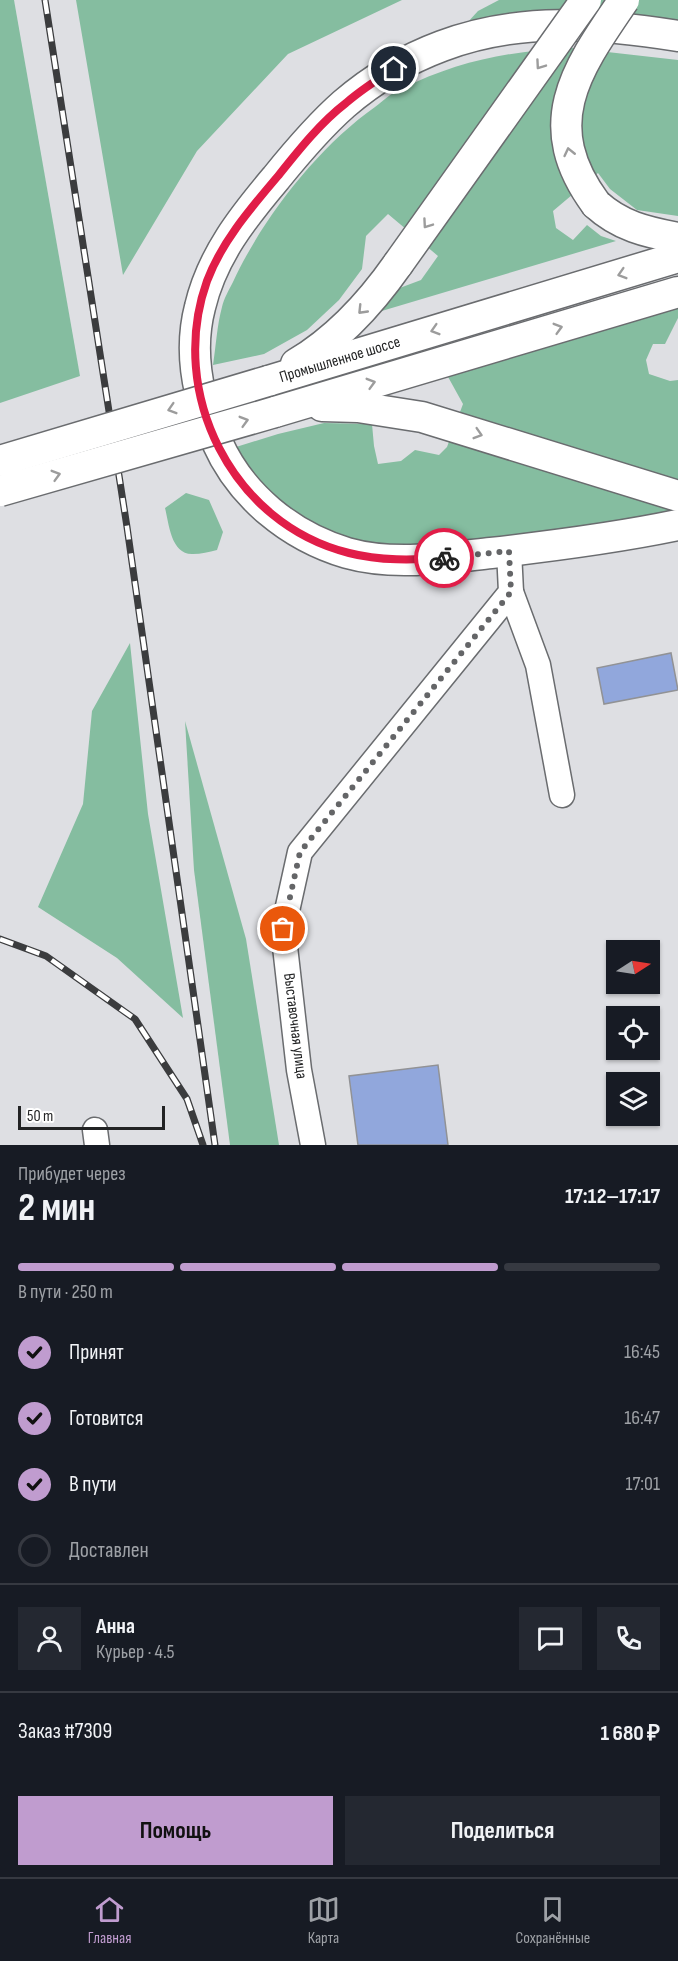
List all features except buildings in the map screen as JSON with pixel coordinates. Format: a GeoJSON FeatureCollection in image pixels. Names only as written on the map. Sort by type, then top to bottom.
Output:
{"type":"FeatureCollection","features":[{"type":"Feature","properties":{"kind":"main road"},"geometry":{"type":"LineString","coordinates":[[268,381],[315,353],[346,327],[374,298],[586,0]]}},
{"type":"Feature","properties":{"kind":"main road"},"geometry":{"type":"LineString","coordinates":[[624,0],[580,70],[571,92],[566,117],[567,144],[573,167],[583,186],[596,204],[609,216],[632,227],[678,238]]}},
{"type":"Feature","properties":{"kind":"main road"},"geometry":{"type":"LineString","coordinates":[[678,36],[568,24],[534,26],[473,36],[443,46],[412,59],[377,80],[345,103],[315,133],[245,216],[223,248],[208,280],[199,308],[195,338],[195,366],[200,395],[208,423],[222,454],[240,483],[262,506],[287,525],[319,542],[348,553],[411,560],[509,551],[606,538],[678,525]]}},
{"type":"Feature","properties":{"kind":"main road","name":"Промышленное шоссе"},"geometry":{"type":"LineString","coordinates":[[0,461],[678,257]]}},
{"type":"Feature","properties":{"kind":"main road","name":"Промышленное шоссе"},"geometry":{"type":"LineString","coordinates":[[0,491],[678,292]]}},
{"type":"Feature","properties":{"kind":"main road"},"geometry":{"type":"LineString","coordinates":[[275,411],[322,406],[358,407],[422,417],[678,496]]}},
{"type":"Feature","properties":{"kind":"street"},"geometry":{"type":"LineString","coordinates":[[509,551],[511,592],[538,665],[562,795]]}},
{"type":"Feature","properties":{"kind":"street","name":"Выставочная улица"},"geometry":{"type":"LineString","coordinates":[[313,1145],[299,1070],[283,929],[300,852],[511,592]]}},
{"type":"Feature","properties":{"kind":"green space"},"geometry":{"type":"Polygon","coordinates":[[[0,0],[14,0],[80,376],[0,403],[0,0]]]}},
{"type":"Feature","properties":{"kind":"green space"},"geometry":{"type":"Polygon","coordinates":[[[76,0],[402,0],[288,54],[197,151],[123,275],[76,0]]]}},
{"type":"Feature","properties":{"kind":"green space"},"geometry":{"type":"Polygon","coordinates":[[[499,0],[678,0],[678,25],[467,23],[478,11],[499,0]]]}},
{"type":"Feature","properties":{"kind":"green space"},"geometry":{"type":"Polygon","coordinates":[[[572,48],[678,60],[678,216],[637,210],[610,189],[598,173],[553,211],[556,228],[573,240],[587,225],[601,236],[616,241],[375,313],[397,289],[421,280],[438,256],[388,214],[366,236],[362,269],[339,300],[307,330],[264,354],[213,365],[223,304],[245,258],[276,209],[294,186],[333,142],[354,123],[394,93],[443,71],[505,55],[572,48]]]}},
{"type":"Feature","properties":{"kind":"green space"},"geometry":{"type":"Polygon","coordinates":[[[678,308],[678,318],[665,344],[653,344],[646,360],[649,374],[670,381],[678,380],[678,515],[432,548],[371,549],[322,534],[284,510],[256,480],[236,447],[324,423],[372,424],[378,464],[401,461],[415,450],[439,455],[447,447],[463,404],[447,375],[678,308]]]}},
{"type":"Feature","properties":{"kind":"green space"},"geometry":{"type":"Polygon","coordinates":[[[186,493],[209,500],[223,532],[217,550],[199,554],[186,553],[180,549],[172,537],[165,508],[186,493]]]}},
{"type":"Feature","properties":{"kind":"green space"},"geometry":{"type":"Polygon","coordinates":[[[130,643],[148,814],[183,1018],[117,958],[38,907],[83,804],[92,711],[130,643]]]}},
{"type":"Feature","properties":{"kind":"green space"},"geometry":{"type":"Polygon","coordinates":[[[185,721],[246,939],[279,1145],[230,1145],[194,870],[185,721]]]}},
{"type":"Feature","properties":{"kind":"railway"},"geometry":{"type":"LineString","coordinates":[[45,0],[127,527],[215,1145]]}},
{"type":"Feature","properties":{"kind":"railway"},"geometry":{"type":"LineString","coordinates":[[0,939],[46,956],[135,1019],[187,1099],[203,1145]]}},
{"type":"Feature","properties":{"kind":"way so far"},"geometry":{"type":"LineString","coordinates":[[283,929],[300,852],[511,592],[509,551],[444,558]]}},
{"type":"Feature","properties":{"kind":"route"},"geometry":{"type":"LineString","coordinates":[[394,69],[345,103],[315,133],[245,216],[223,248],[208,280],[199,308],[195,338],[195,366],[208,423],[222,454],[240,483],[262,506],[287,525],[319,542],[348,553],[411,560],[444,558]]}}]}
